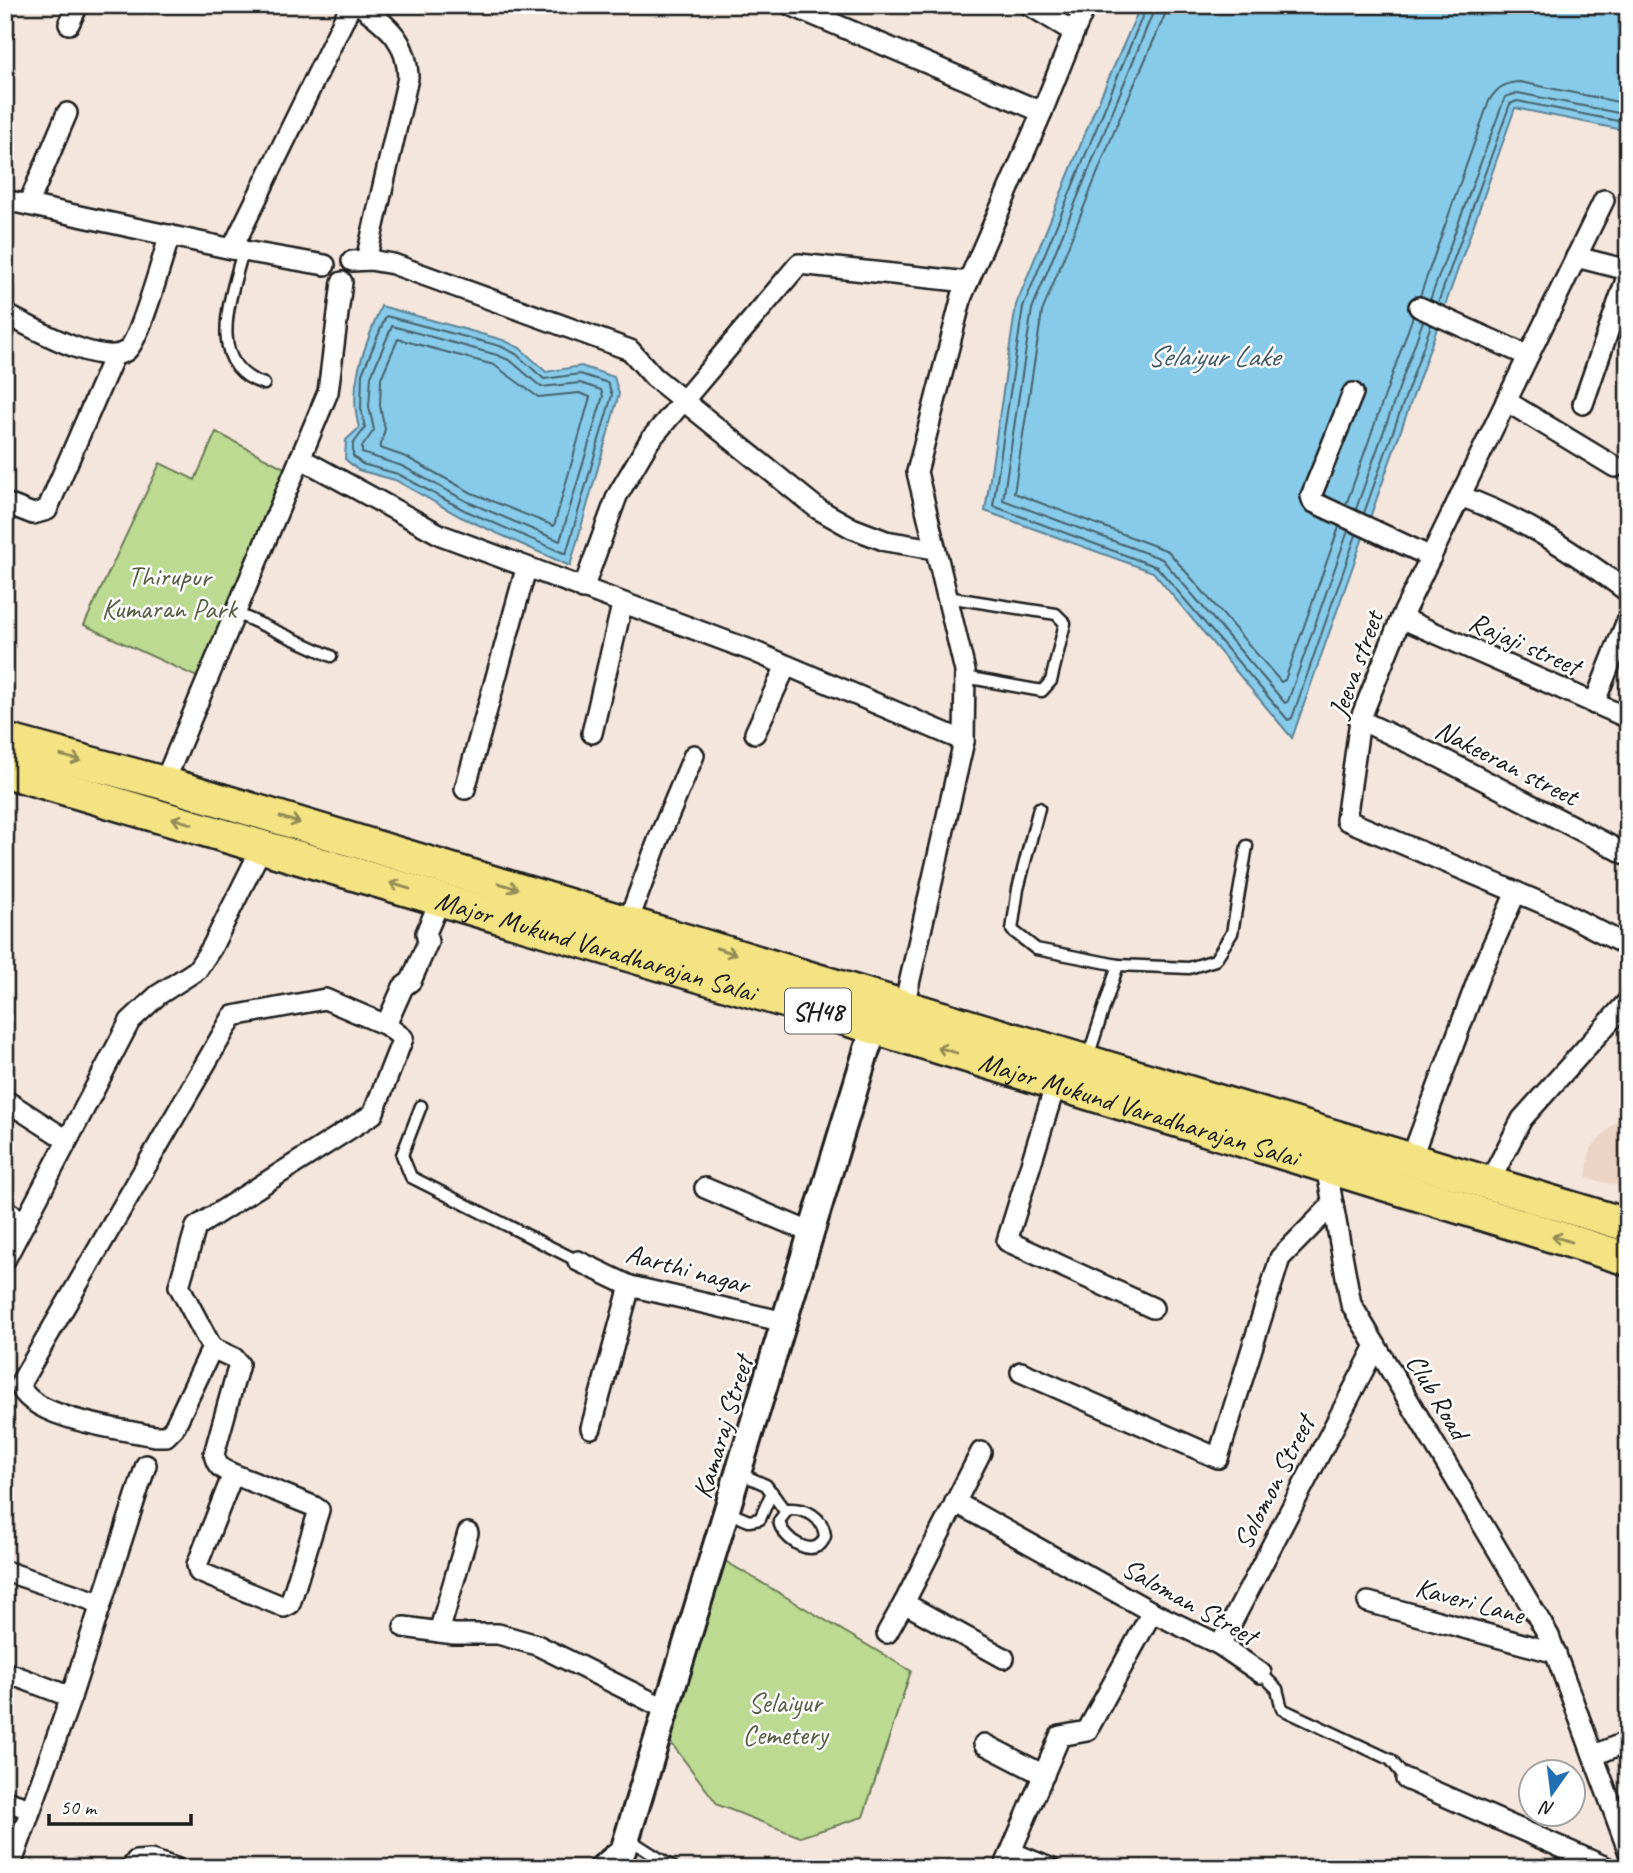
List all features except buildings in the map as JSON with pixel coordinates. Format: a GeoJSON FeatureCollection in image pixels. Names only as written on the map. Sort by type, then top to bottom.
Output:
{"type":"FeatureCollection","features":[{"type":"Feature","properties":{"kind":"main road","name":"Major Mukund Varadharajan Salai"},"geometry":{"type":"LineString","coordinates":[[5,740],[164,783],[1618,1222]]}},
{"type":"Feature","properties":{"kind":"main road","name":"Major Mukund Varadharajan Salai"},"geometry":{"type":"LineString","coordinates":[[5,771],[876,1028],[1326,1166],[1625,1265]]}},
{"type":"Feature","properties":{"kind":"street"},"geometry":{"type":"LineString","coordinates":[[69,24],[78,5]]}},
{"type":"Feature","properties":{"kind":"street"},"geometry":{"type":"LineString","coordinates":[[238,249],[351,5]]}},
{"type":"Feature","properties":{"kind":"street"},"geometry":{"type":"LineString","coordinates":[[164,783],[328,392],[342,282],[353,274],[359,260],[408,78],[408,56],[385,24],[360,5]]}},
{"type":"Feature","properties":{"kind":"street"},"geometry":{"type":"LineString","coordinates":[[790,5],[1042,112]]}},
{"type":"Feature","properties":{"kind":"street"},"geometry":{"type":"LineString","coordinates":[[1029,5],[1074,32]]}},
{"type":"Feature","properties":{"kind":"street"},"geometry":{"type":"LineString","coordinates":[[901,1004],[906,998],[964,741],[965,677],[918,472],[968,282],[1086,5]]}},
{"type":"Feature","properties":{"kind":"street"},"geometry":{"type":"LineString","coordinates":[[28,205],[67,113]]}},
{"type":"Feature","properties":{"kind":"street"},"geometry":{"type":"LineString","coordinates":[[5,200],[325,265]]}},
{"type":"Feature","properties":{"kind":"street","name":"Jeeva street"},"geometry":{"type":"LineString","coordinates":[[1604,200],[1401,618],[1360,720],[1346,820],[1516,892],[1628,946]]}},
{"type":"Feature","properties":{"kind":"street"},"geometry":{"type":"LineString","coordinates":[[5,314],[55,339],[114,356],[128,350],[138,333],[170,235]]}},
{"type":"Feature","properties":{"kind":"street"},"geometry":{"type":"LineString","coordinates":[[342,282],[329,278],[325,265],[330,257],[339,253],[359,260],[393,264],[630,350],[654,377],[818,509],[852,528],[886,541],[940,571]]}},
{"type":"Feature","properties":{"kind":"street"},"geometry":{"type":"LineString","coordinates":[[1576,257],[1628,272],[1583,404]]}},
{"type":"Feature","properties":{"kind":"street"},"geometry":{"type":"LineString","coordinates":[[583,589],[617,496],[650,440],[799,264],[968,282]]}},
{"type":"Feature","properties":{"kind":"street"},"geometry":{"type":"LineString","coordinates":[[1419,307],[1528,356]]}},
{"type":"Feature","properties":{"kind":"street"},"geometry":{"type":"LineString","coordinates":[[5,503],[33,514],[47,510],[114,356]]}},
{"type":"Feature","properties":{"kind":"street"},"geometry":{"type":"LineString","coordinates":[[1353,393],[1311,496],[1313,502],[1431,557]]}},
{"type":"Feature","properties":{"kind":"street"},"geometry":{"type":"LineString","coordinates":[[1506,401],[1615,467]]}},
{"type":"Feature","properties":{"kind":"street"},"geometry":{"type":"LineString","coordinates":[[300,458],[441,536],[713,639],[753,651],[964,741]]}},
{"type":"Feature","properties":{"kind":"street"},"geometry":{"type":"LineString","coordinates":[[1460,496],[1517,520],[1582,558],[1628,593]]}},
{"type":"Feature","properties":{"kind":"street"},"geometry":{"type":"LineString","coordinates":[[464,789],[526,569]]}},
{"type":"Feature","properties":{"kind":"street"},"geometry":{"type":"LineString","coordinates":[[592,733],[622,604]]}},
{"type":"Feature","properties":{"kind":"street","name":"Rajaji street"},"geometry":{"type":"LineString","coordinates":[[1401,618],[1628,718]]}},
{"type":"Feature","properties":{"kind":"street"},"geometry":{"type":"LineString","coordinates":[[1594,704],[1628,618]]}},
{"type":"Feature","properties":{"kind":"street"},"geometry":{"type":"LineString","coordinates":[[755,733],[786,666]]}},
{"type":"Feature","properties":{"kind":"street","name":"Nakeeran street"},"geometry":{"type":"LineString","coordinates":[[1360,720],[1443,759],[1628,855]]}},
{"type":"Feature","properties":{"kind":"street"},"geometry":{"type":"LineString","coordinates":[[628,922],[694,755]]}},
{"type":"Feature","properties":{"kind":"street"},"geometry":{"type":"LineString","coordinates":[[5,1260],[130,1021],[158,995],[183,982],[204,959],[263,845]]}},
{"type":"Feature","properties":{"kind":"street"},"geometry":{"type":"LineString","coordinates":[[1411,1160],[1479,976],[1516,892]]}},
{"type":"Feature","properties":{"kind":"street"},"geometry":{"type":"LineString","coordinates":[[386,1025],[403,987],[401,978],[409,958],[418,939],[426,933],[440,898]]}},
{"type":"Feature","properties":{"kind":"street"},"geometry":{"type":"LineString","coordinates":[[212,1348],[174,1428],[166,1436],[67,1418],[30,1400],[21,1392],[19,1384],[233,1016],[325,999],[386,1025],[400,1033],[402,1044],[373,1114],[195,1227],[179,1286],[212,1348],[234,1358],[239,1364],[214,1454],[221,1469],[233,1474],[319,1510],[290,1604],[284,1607],[199,1572],[197,1565],[233,1474]]}},
{"type":"Feature","properties":{"kind":"street"},"geometry":{"type":"LineString","coordinates":[[1489,1183],[1522,1119],[1628,1001]]}},
{"type":"Feature","properties":{"kind":"street","name":"Kamaraj Street"},"geometry":{"type":"LineString","coordinates":[[602,1868],[622,1851],[627,1838],[876,1028],[901,1004]]}},
{"type":"Feature","properties":{"kind":"street"},"geometry":{"type":"LineString","coordinates":[[1056,1083],[1007,1241],[1153,1308]]}},
{"type":"Feature","properties":{"kind":"street"},"geometry":{"type":"LineString","coordinates":[[5,1100],[67,1140]]}},
{"type":"Feature","properties":{"kind":"street","name":"Club Road"},"geometry":{"type":"LineString","coordinates":[[1326,1166],[1351,1304],[1553,1644],[1628,1850]]}},
{"type":"Feature","properties":{"kind":"street"},"geometry":{"type":"LineString","coordinates":[[705,1188],[812,1233]]}},
{"type":"Feature","properties":{"kind":"street"},"geometry":{"type":"LineString","coordinates":[[1021,1372],[1218,1458],[1280,1258],[1333,1204]]}},
{"type":"Feature","properties":{"kind":"street"},"geometry":{"type":"LineString","coordinates":[[5,1210],[25,1223]]}},
{"type":"Feature","properties":{"kind":"street"},"geometry":{"type":"LineString","coordinates":[[1618,1222],[1625,1265]]}},
{"type":"Feature","properties":{"kind":"street","name":"Aarthi nagar"},"geometry":{"type":"LineString","coordinates":[[578,1261],[630,1286],[785,1322]]}},
{"type":"Feature","properties":{"kind":"street"},"geometry":{"type":"LineString","coordinates":[[591,1428],[630,1286]]}},
{"type":"Feature","properties":{"kind":"street","name":"Solomon Street"},"geometry":{"type":"LineString","coordinates":[[1220,1645],[1376,1346]]}},
{"type":"Feature","properties":{"kind":"street"},"geometry":{"type":"LineString","coordinates":[[887,1633],[981,1452]]}},
{"type":"Feature","properties":{"kind":"street"},"geometry":{"type":"LineString","coordinates":[[10,1868],[71,1697],[146,1465]]}},
{"type":"Feature","properties":{"kind":"street","name":"Saloman Street"},"geometry":{"type":"LineString","coordinates":[[955,1502],[1152,1612],[1220,1645],[1261,1673]]}},
{"type":"Feature","properties":{"kind":"street"},"geometry":{"type":"LineString","coordinates":[[439,1632],[468,1533]]}},
{"type":"Feature","properties":{"kind":"street"},"geometry":{"type":"LineString","coordinates":[[5,1571],[100,1603]]}},
{"type":"Feature","properties":{"kind":"street","name":"Kaveri Lane"},"geometry":{"type":"LineString","coordinates":[[1368,1602],[1553,1644]]}},
{"type":"Feature","properties":{"kind":"street"},"geometry":{"type":"LineString","coordinates":[[904,1603],[1004,1658]]}},
{"type":"Feature","properties":{"kind":"street"},"geometry":{"type":"LineString","coordinates":[[1050,1868],[1007,1860],[1060,1736],[1087,1731],[1152,1612]]}},
{"type":"Feature","properties":{"kind":"street"},"geometry":{"type":"LineString","coordinates":[[404,1628],[498,1634],[537,1645],[666,1709]]}},
{"type":"Feature","properties":{"kind":"street"},"geometry":{"type":"LineString","coordinates":[[5,1672],[71,1697]]}},
{"type":"Feature","properties":{"kind":"street"},"geometry":{"type":"LineString","coordinates":[[1595,1755],[1628,1741]]}},
{"type":"Feature","properties":{"kind":"street"},"geometry":{"type":"LineString","coordinates":[[984,1744],[1044,1775]]}},
{"type":"Feature","properties":{"kind":"street","name":"Saloman Street"},"geometry":{"type":"LineString","coordinates":[[1406,1779],[1608,1868]]}},
{"type":"Feature","properties":{"kind":"street"},"geometry":{"type":"LineString","coordinates":[[5,1801],[31,1809]]}},
{"type":"Feature","properties":{"kind":"street"},"geometry":{"type":"LineString","coordinates":[[131,1868],[136,1861],[143,1859],[175,1868]]}},
{"type":"Feature","properties":{"kind":"lane"},"geometry":{"type":"LineString","coordinates":[[238,249],[227,320],[230,359],[249,380],[264,384]]}},
{"type":"Feature","properties":{"kind":"lane"},"geometry":{"type":"LineString","coordinates":[[940,571],[1056,614],[1065,624],[1051,681],[1042,691],[965,677]]}},
{"type":"Feature","properties":{"kind":"lane"},"geometry":{"type":"LineString","coordinates":[[236,613],[331,656]]}},
{"type":"Feature","properties":{"kind":"lane"},"geometry":{"type":"LineString","coordinates":[[1039,808],[1018,889],[1012,930],[1036,949],[1118,965],[1189,968],[1215,960],[1232,933],[1247,846]]}},
{"type":"Feature","properties":{"kind":"lane"},"geometry":{"type":"LineString","coordinates":[[1087,1060],[1118,965]]}},
{"type":"Feature","properties":{"kind":"lane"},"geometry":{"type":"LineString","coordinates":[[421,1106],[401,1155],[411,1177],[578,1261]]}},
{"type":"Feature","properties":{"kind":"lane"},"geometry":{"type":"LineString","coordinates":[[738,1473],[757,1480],[772,1492],[785,1511]]}},
{"type":"Feature","properties":{"kind":"lane"},"geometry":{"type":"LineString","coordinates":[[726,1512],[749,1521],[760,1519],[772,1492]]}},
{"type":"Feature","properties":{"kind":"lane"},"geometry":{"type":"LineString","coordinates":[[802,1510],[816,1518],[824,1530],[821,1545],[803,1547],[786,1536],[780,1525],[785,1511],[802,1510]]}},
{"type":"Feature","properties":{"kind":"lane","name":"Saloman Street"},"geometry":{"type":"LineString","coordinates":[[1261,1673],[1277,1689],[1282,1709],[1391,1760],[1406,1779]]}},
{"type":"Feature","properties":{"kind":"lane"},"geometry":{"type":"LineString","coordinates":[[627,1838],[674,1868]]}},
{"type":"Feature","properties":{"kind":"shaded area"},"geometry":{"type":"Polygon","coordinates":[[[1628,1109],[1628,1188],[1586,1178],[1590,1149],[1628,1109]]]}},
{"type":"Feature","properties":{"kind":"green space","name":"Thirupur Kumaran Park"},"geometry":{"type":"Polygon","coordinates":[[[216,432],[288,470],[199,678],[84,625],[160,463],[195,480],[216,432]]]}},
{"type":"Feature","properties":{"kind":"green space","name":"Selaiyur Cemetery"},"geometry":{"type":"Polygon","coordinates":[[[720,1558],[911,1671],[863,1817],[800,1837],[718,1805],[666,1736],[720,1558]]]}},
{"type":"Feature","properties":{"kind":"water","name":"Selaiyur Lake"},"geometry":{"type":"Polygon","coordinates":[[[1141,5],[1628,5],[1628,131],[1515,108],[1292,738],[1153,572],[985,511],[1016,305],[1093,114],[1141,5]]]}},
{"type":"Feature","properties":{"kind":"water"},"geometry":{"type":"Polygon","coordinates":[[[381,306],[503,340],[520,348],[546,372],[581,366],[614,377],[619,394],[570,566],[461,517],[395,480],[358,470],[345,459],[346,440],[359,428],[356,381],[381,306]]]}}]}
